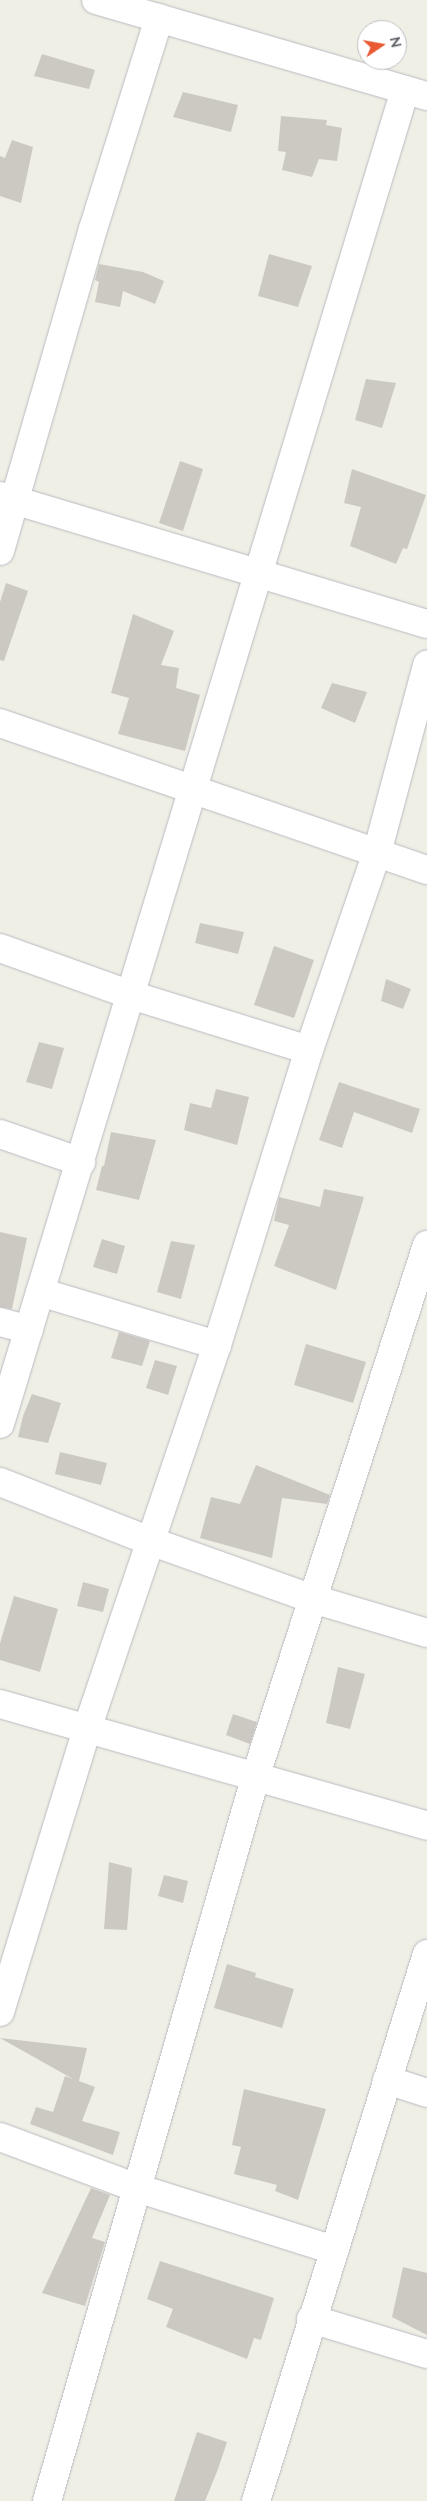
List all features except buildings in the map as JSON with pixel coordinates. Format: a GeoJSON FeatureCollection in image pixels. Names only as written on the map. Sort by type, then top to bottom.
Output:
{"type":"FeatureCollection","features":[{"type":"Feature","properties":{"kind":"street"},"geometry":{"type":"LineString","coordinates":[[0,1424],[259,572],[416,93],[106,1]]}},
{"type":"Feature","properties":{"kind":"street"},"geometry":{"type":"LineString","coordinates":[[0,551],[8,498],[159,18]]}},
{"type":"Feature","properties":{"kind":"street"},"geometry":{"type":"LineString","coordinates":[[8,498],[427,624]]}},
{"type":"Feature","properties":{"kind":"street"},"geometry":{"type":"LineString","coordinates":[[1,2005],[87,1729],[217,1345],[309,1050],[377,852],[427,665]]}},
{"type":"Feature","properties":{"kind":"street"},"geometry":{"type":"LineString","coordinates":[[0,722],[427,870]]}},
{"type":"Feature","properties":{"kind":"street"},"geometry":{"type":"LineString","coordinates":[[0,948],[131,995],[309,1050]]}},
{"type":"Feature","properties":{"kind":"street"},"geometry":{"type":"LineString","coordinates":[[0,1134],[81,1162]]}},
{"type":"Feature","properties":{"kind":"street"},"geometry":{"type":"LineString","coordinates":[[47,2501],[256,1775],[427,1244]]}},
{"type":"Feature","properties":{"kind":"street"},"geometry":{"type":"LineString","coordinates":[[40,1292],[217,1345]]}},
{"type":"Feature","properties":{"kind":"street"},"geometry":{"type":"LineString","coordinates":[[0,1322],[29,1330]]}},
{"type":"Feature","properties":{"kind":"street"},"geometry":{"type":"LineString","coordinates":[[0,1482],[150,1541],[313,1599],[427,1633]]}},
{"type":"Feature","properties":{"kind":"street"},"geometry":{"type":"LineString","coordinates":[[0,1704],[256,1775],[427,1826]]}},
{"type":"Feature","properties":{"kind":"street"},"geometry":{"type":"LineString","coordinates":[[256,2501],[311,2319],[427,1954]]}},
{"type":"Feature","properties":{"kind":"street"},"geometry":{"type":"LineString","coordinates":[[387,2080],[427,2093]]}},
{"type":"Feature","properties":{"kind":"street"},"geometry":{"type":"LineString","coordinates":[[0,2137],[137,2188],[334,2250]]}},
{"type":"Feature","properties":{"kind":"street"},"geometry":{"type":"LineString","coordinates":[[311,2319],[427,2354]]}}]}
